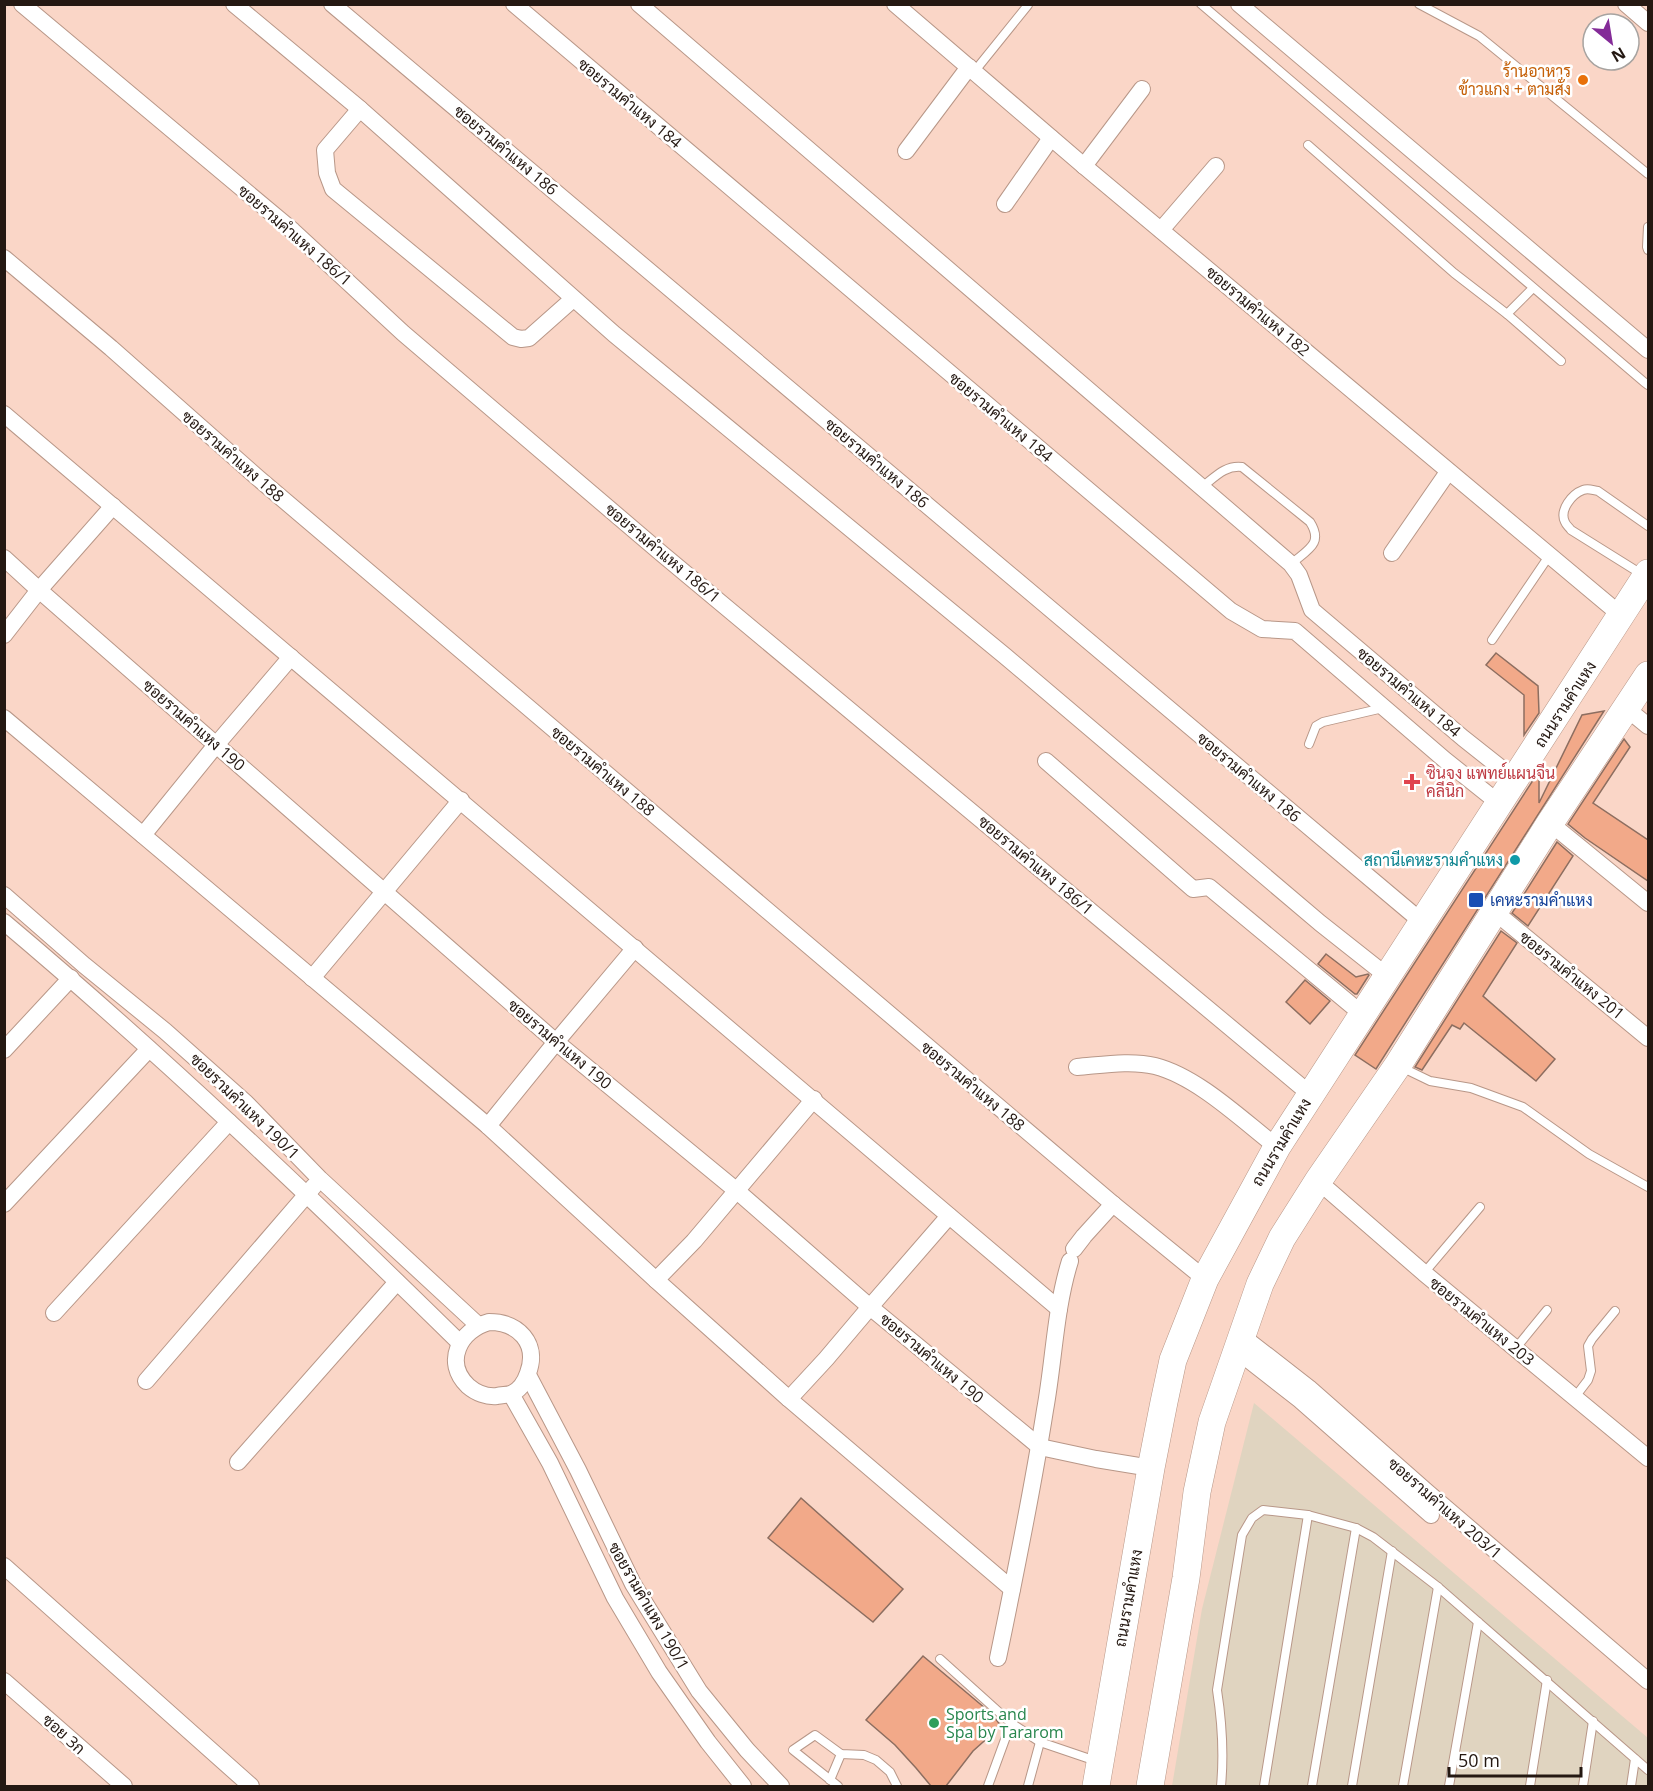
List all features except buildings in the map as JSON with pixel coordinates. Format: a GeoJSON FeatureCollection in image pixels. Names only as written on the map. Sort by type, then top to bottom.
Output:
{"type":"FeatureCollection","features":[{"type":"Feature","properties":{"kind":"main road","name":"ถนนรามคำแหง"},"geometry":{"type":"LineString","coordinates":[[1098,1774],[1150,1468],[1173,1360],[1205,1279],[1277,1147],[1310,1094],[1647,575]]}},
{"type":"Feature","properties":{"kind":"main road"},"geometry":{"type":"LineString","coordinates":[[1150,1786],[1197,1492],[1212,1422],[1260,1284],[1282,1238],[1318,1181],[1398,1065],[1550,823],[1648,675]]}},
{"type":"Feature","properties":{"kind":"street","name":"ซอยรามคำแหง 186/1"},"geometry":{"type":"LineString","coordinates":[[22,4],[293,231],[403,333],[661,553],[1310,1094]]}},
{"type":"Feature","properties":{"kind":"street"},"geometry":{"type":"LineString","coordinates":[[234,4],[360,109],[573,299],[1005,656],[1320,923],[1387,976]]}},
{"type":"Feature","properties":{"kind":"street","name":"ซอยรามคำแหง 186"},"geometry":{"type":"LineString","coordinates":[[332,4],[1422,922]]}},
{"type":"Feature","properties":{"kind":"street","name":"ซอยรามคำแหง 184"},"geometry":{"type":"LineString","coordinates":[[514,4],[1231,611],[1262,629],[1295,630],[1387,711],[1500,804]]}},
{"type":"Feature","properties":{"kind":"street"},"geometry":{"type":"LineString","coordinates":[[639,4],[1292,564],[1303,583],[1312,610],[1295,630]]}},
{"type":"Feature","properties":{"kind":"street","name":"ซอยรามคำแหง 182"},"geometry":{"type":"LineString","coordinates":[[896,4],[1084,166],[1622,616]]}},
{"type":"Feature","properties":{"kind":"street"},"geometry":{"type":"LineString","coordinates":[[1239,4],[1648,350]]}},
{"type":"Feature","properties":{"kind":"street"},"geometry":{"type":"LineString","coordinates":[[1626,4],[1648,23]]}},
{"type":"Feature","properties":{"kind":"street"},"geometry":{"type":"LineString","coordinates":[[906,151],[972,70]]}},
{"type":"Feature","properties":{"kind":"street"},"geometry":{"type":"LineString","coordinates":[[1084,166],[1142,89]]}},
{"type":"Feature","properties":{"kind":"street"},"geometry":{"type":"LineString","coordinates":[[360,109],[325,150],[327,173],[333,189],[513,337],[529,338],[573,299]]}},
{"type":"Feature","properties":{"kind":"street"},"geometry":{"type":"LineString","coordinates":[[1005,204],[1051,138]]}},
{"type":"Feature","properties":{"kind":"street"},"geometry":{"type":"LineString","coordinates":[[1161,230],[1216,166]]}},
{"type":"Feature","properties":{"kind":"street","name":"ซอยรามคำแหง 188"},"geometry":{"type":"LineString","coordinates":[[4,258],[111,348],[267,486],[1113,1204],[1205,1279]]}},
{"type":"Feature","properties":{"kind":"street"},"geometry":{"type":"LineString","coordinates":[[4,414],[1059,1308]]}},
{"type":"Feature","properties":{"kind":"street"},"geometry":{"type":"LineString","coordinates":[[1392,553],[1448,472]]}},
{"type":"Feature","properties":{"kind":"street"},"geometry":{"type":"LineString","coordinates":[[4,635],[39,590],[113,506]]}},
{"type":"Feature","properties":{"kind":"street","name":"ซอยรามคำแหง 190"},"geometry":{"type":"LineString","coordinates":[[4,558],[555,1042],[737,1191],[870,1307],[1040,1447],[1150,1468]]}},
{"type":"Feature","properties":{"kind":"street","name":"ซอยรามคำแหง 184"},"geometry":{"type":"LineString","coordinates":[[1312,610],[1516,780]]}},
{"type":"Feature","properties":{"kind":"street"},"geometry":{"type":"LineString","coordinates":[[143,835],[291,657]]}},
{"type":"Feature","properties":{"kind":"street"},"geometry":{"type":"LineString","coordinates":[[1387,711],[1408,692]]}},
{"type":"Feature","properties":{"kind":"street"},"geometry":{"type":"LineString","coordinates":[[1626,708],[1648,726]]}},
{"type":"Feature","properties":{"kind":"street"},"geometry":{"type":"LineString","coordinates":[[4,718],[488,1126],[789,1399],[1012,1589]]}},
{"type":"Feature","properties":{"kind":"street"},"geometry":{"type":"LineString","coordinates":[[1046,761],[1193,889],[1209,887],[1362,1014]]}},
{"type":"Feature","properties":{"kind":"street"},"geometry":{"type":"LineString","coordinates":[[312,978],[460,800]]}},
{"type":"Feature","properties":{"kind":"street"},"geometry":{"type":"LineString","coordinates":[[1550,823],[1648,903]]}},
{"type":"Feature","properties":{"kind":"street","name":"ซอยรามคำแหง 190/1"},"geometry":{"type":"LineString","coordinates":[[4,895],[84,965],[165,1031],[246,1103],[320,1179],[478,1325],[500,1322],[521,1332],[531,1352],[528,1375],[578,1470],[633,1584],[699,1691],[747,1750],[781,1786]]}},
{"type":"Feature","properties":{"kind":"street","name":"ซอยรามคำแหง 201"},"geometry":{"type":"LineString","coordinates":[[1495,912],[1648,1038]]}},
{"type":"Feature","properties":{"kind":"street","name":"ซอยรามคำแหง 190/1"},"geometry":{"type":"LineString","coordinates":[[4,922],[71,978],[229,1122],[460,1342]]}},
{"type":"Feature","properties":{"kind":"street"},"geometry":{"type":"LineString","coordinates":[[488,1126],[555,1042],[635,948]]}},
{"type":"Feature","properties":{"kind":"street"},"geometry":{"type":"LineString","coordinates":[[4,1050],[71,978]]}},
{"type":"Feature","properties":{"kind":"street"},"geometry":{"type":"LineString","coordinates":[[4,1204],[149,1049]]}},
{"type":"Feature","properties":{"kind":"street"},"geometry":{"type":"LineString","coordinates":[[1077,1067],[1154,1065],[1178,1074],[1203,1089],[1277,1147]]}},
{"type":"Feature","properties":{"kind":"street"},"geometry":{"type":"LineString","coordinates":[[656,1280],[694,1241],[814,1099]]}},
{"type":"Feature","properties":{"kind":"street"},"geometry":{"type":"LineString","coordinates":[[54,1313],[229,1122]]}},
{"type":"Feature","properties":{"kind":"street"},"geometry":{"type":"LineString","coordinates":[[146,1381],[320,1179]]}},
{"type":"Feature","properties":{"kind":"street","name":"ซอยรามคำแหง 203"},"geometry":{"type":"LineString","coordinates":[[1318,1181],[1424,1273],[1648,1458]]}},
{"type":"Feature","properties":{"kind":"street"},"geometry":{"type":"LineString","coordinates":[[998,1658],[1040,1447],[1059,1308],[1072,1255],[1113,1204]]}},
{"type":"Feature","properties":{"kind":"street"},"geometry":{"type":"LineString","coordinates":[[789,1399],[948,1216]]}},
{"type":"Feature","properties":{"kind":"street"},"geometry":{"type":"LineString","coordinates":[[238,1462],[397,1282]]}},
{"type":"Feature","properties":{"kind":"street"},"geometry":{"type":"LineString","coordinates":[[478,1325],[467,1332],[457,1351],[458,1370],[468,1386],[484,1395],[511,1394],[523,1385],[528,1375]]}},
{"type":"Feature","properties":{"kind":"street","name":"ซอยรามคำแหง 203/1"},"geometry":{"type":"LineString","coordinates":[[1239,1343],[1426,1492],[1648,1681]]}},
{"type":"Feature","properties":{"kind":"street","name":"ซอยรามคำแหง 190/1"},"geometry":{"type":"LineString","coordinates":[[511,1394],[550,1463],[615,1598],[659,1672],[708,1742],[743,1786]]}},
{"type":"Feature","properties":{"kind":"street","name":"ซอยรามคำแหง 203/1"},"geometry":{"type":"LineString","coordinates":[[1304,1394],[1431,1515]]}},
{"type":"Feature","properties":{"kind":"street"},"geometry":{"type":"LineString","coordinates":[[583,1533],[603,1523]]}},
{"type":"Feature","properties":{"kind":"street"},"geometry":{"type":"LineString","coordinates":[[4,1566],[251,1786]]}},
{"type":"Feature","properties":{"kind":"street","name":"ซอย 3ก"},"geometry":{"type":"LineString","coordinates":[[4,1681],[124,1786]]}},
{"type":"Feature","properties":{"kind":"lane"},"geometry":{"type":"LineString","coordinates":[[1201,4],[1648,384]]}},
{"type":"Feature","properties":{"kind":"lane"},"geometry":{"type":"LineString","coordinates":[[1419,4],[1479,36],[1648,174]]}},
{"type":"Feature","properties":{"kind":"lane"},"geometry":{"type":"LineString","coordinates":[[972,70],[1028,5]]}},
{"type":"Feature","properties":{"kind":"lane"},"geometry":{"type":"LineString","coordinates":[[1308,145],[1454,273],[1507,314],[1561,361]]}},
{"type":"Feature","properties":{"kind":"lane"},"geometry":{"type":"LineString","coordinates":[[1648,227],[1648,250]]}},
{"type":"Feature","properties":{"kind":"lane"},"geometry":{"type":"LineString","coordinates":[[1507,314],[1533,288]]}},
{"type":"Feature","properties":{"kind":"lane"},"geometry":{"type":"LineString","coordinates":[[1202,487],[1226,468],[1242,467],[1310,522],[1317,537],[1314,544],[1292,564]]}},
{"type":"Feature","properties":{"kind":"lane"},"geometry":{"type":"LineString","coordinates":[[1647,575],[1571,530],[1564,521],[1563,513],[1569,500],[1580,490],[1588,489],[1605,495],[1648,526]]}},
{"type":"Feature","properties":{"kind":"lane"},"geometry":{"type":"LineString","coordinates":[[1492,640],[1549,556]]}},
{"type":"Feature","properties":{"kind":"lane"},"geometry":{"type":"LineString","coordinates":[[1309,744],[1317,726],[1323,722],[1387,711]]}},
{"type":"Feature","properties":{"kind":"lane"},"geometry":{"type":"LineString","coordinates":[[1398,1065],[1430,1081],[1471,1088],[1522,1107],[1589,1154],[1648,1187]]}},
{"type":"Feature","properties":{"kind":"lane"},"geometry":{"type":"LineString","coordinates":[[1424,1273],[1480,1207]]}},
{"type":"Feature","properties":{"kind":"lane"},"geometry":{"type":"LineString","coordinates":[[1516,1348],[1547,1310]]}},
{"type":"Feature","properties":{"kind":"lane"},"geometry":{"type":"LineString","coordinates":[[1575,1397],[1588,1380],[1591,1371],[1588,1346],[1615,1311]]}},
{"type":"Feature","properties":{"kind":"lane"},"geometry":{"type":"LineString","coordinates":[[1221,1786],[1222,1723],[1217,1690],[1242,1535],[1252,1518],[1263,1510],[1308,1515],[1356,1528],[1392,1551],[1547,1680],[1648,1770]]}},
{"type":"Feature","properties":{"kind":"lane"},"geometry":{"type":"LineString","coordinates":[[1264,1786],[1308,1515]]}},
{"type":"Feature","properties":{"kind":"lane"},"geometry":{"type":"LineString","coordinates":[[1312,1786],[1356,1528]]}},
{"type":"Feature","properties":{"kind":"lane"},"geometry":{"type":"LineString","coordinates":[[1352,1786],[1392,1551]]}},
{"type":"Feature","properties":{"kind":"lane"},"geometry":{"type":"LineString","coordinates":[[1402,1786],[1438,1587]]}},
{"type":"Feature","properties":{"kind":"lane"},"geometry":{"type":"LineString","coordinates":[[1449,1786],[1478,1622]]}},
{"type":"Feature","properties":{"kind":"lane"},"geometry":{"type":"LineString","coordinates":[[940,1659],[1011,1723],[1098,1774]]}},
{"type":"Feature","properties":{"kind":"lane"},"geometry":{"type":"LineString","coordinates":[[1530,1786],[1547,1680]]}},
{"type":"Feature","properties":{"kind":"lane"},"geometry":{"type":"LineString","coordinates":[[1583,1786],[1593,1721]]}},
{"type":"Feature","properties":{"kind":"lane"},"geometry":{"type":"LineString","coordinates":[[988,1786],[1011,1723]]}},
{"type":"Feature","properties":{"kind":"lane"},"geometry":{"type":"LineString","coordinates":[[838,1786],[793,1750],[815,1735],[841,1754],[864,1755],[876,1760],[890,1772],[897,1786]]}},
{"type":"Feature","properties":{"kind":"lane"},"geometry":{"type":"LineString","coordinates":[[1029,1786],[1040,1742]]}},
{"type":"Feature","properties":{"kind":"lane"},"geometry":{"type":"LineString","coordinates":[[830,1780],[841,1754]]}},
{"type":"Feature","properties":{"kind":"lane"},"geometry":{"type":"LineString","coordinates":[[1631,1786],[1635,1759]]}},
{"type":"Feature","properties":{"kind":"shaded area"},"geometry":{"type":"Polygon","coordinates":[[[1254,1403],[1648,1738],[1648,1786],[1172,1786],[1202,1609],[1254,1403]]]}},
{"type":"Feature","properties":{"kind":"place","name":"ร้านอาหาร ข้าวแกง + ตามสั่ง"},"geometry":{"type":"Point","coordinates":[1583,80]}},
{"type":"Feature","properties":{"kind":"place","name":"ซินจง แพทย์แผนจีน คลีนิก"},"geometry":{"type":"Point","coordinates":[1412,782]}},
{"type":"Feature","properties":{"kind":"place","name":"สถานีเคหะรามคำแหง"},"geometry":{"type":"Point","coordinates":[1515,860]}},
{"type":"Feature","properties":{"kind":"place","name":"เคหะรามคำแหง"},"geometry":{"type":"Point","coordinates":[1476,900]}},
{"type":"Feature","properties":{"kind":"place","name":"Sports and Spa by Tararom"},"geometry":{"type":"Point","coordinates":[934,1723]}}]}
